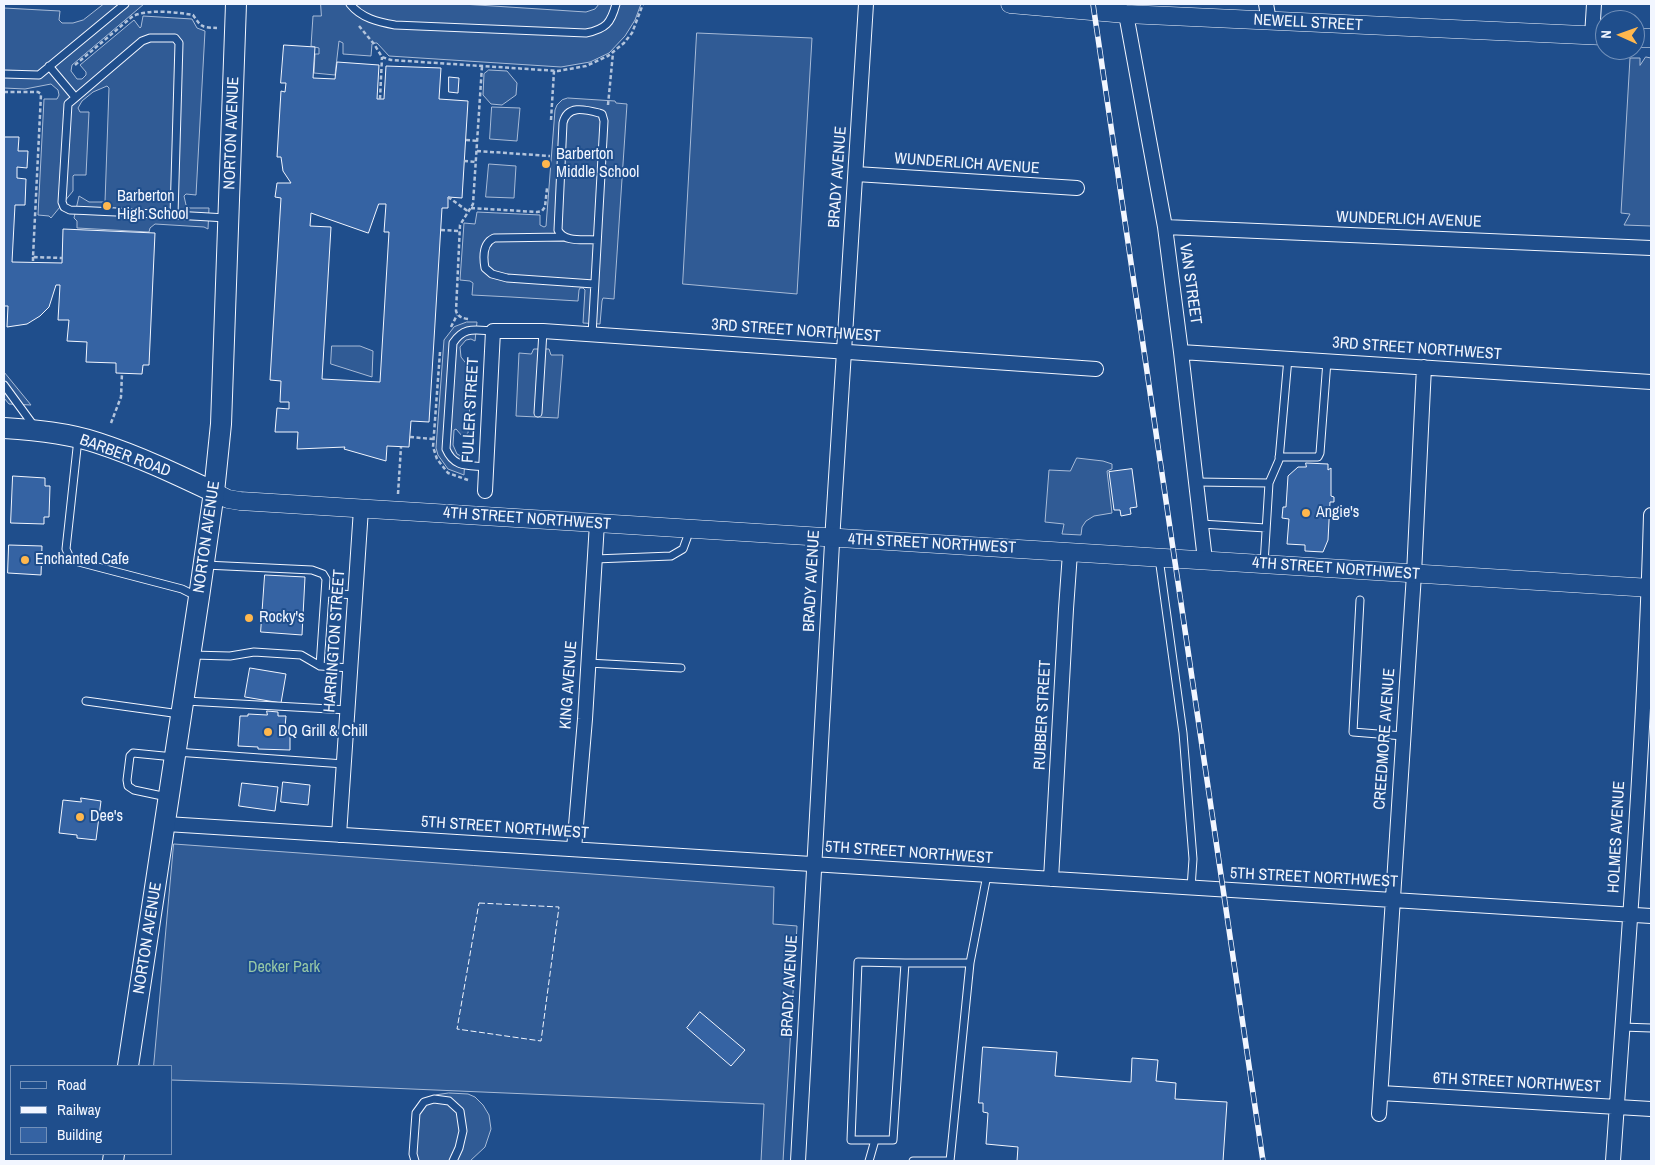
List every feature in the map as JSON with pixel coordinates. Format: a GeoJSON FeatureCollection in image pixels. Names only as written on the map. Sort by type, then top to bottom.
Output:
{"type":"FeatureCollection","features":[{"type":"Feature","properties":{"kind":"main road","name":"NORTON AVENUE"},"geometry":{"type":"LineString","coordinates":[[128,1065],[199,597],[214,492],[221,424],[236,4]]}},
{"type":"Feature","properties":{"kind":"main road","name":"BARBER ROAD"},"geometry":{"type":"LineString","coordinates":[[4,428],[37,431],[98,443],[172,472],[214,492]]}},
{"type":"Feature","properties":{"kind":"street","name":"BRADY AVENUE"},"geometry":{"type":"LineString","coordinates":[[798,1161],[832,538],[866,4]]}},
{"type":"Feature","properties":{"kind":"street","name":"NEWELL STREET"},"geometry":{"type":"LineString","coordinates":[[1010,4],[1126,14],[1268,12],[1595,36]]}},
{"type":"Feature","properties":{"kind":"street","name":"VAN STREET"},"geometry":{"type":"LineString","coordinates":[[1126,14],[1164,227],[1181,352],[1205,560]]}},
{"type":"Feature","properties":{"kind":"street","name":"WUNDERLICH AVENUE"},"geometry":{"type":"LineString","coordinates":[[856,174],[1076,188]]}},
{"type":"Feature","properties":{"kind":"street","name":"WUNDERLICH AVENUE"},"geometry":{"type":"LineString","coordinates":[[1164,227],[1651,248]]}},
{"type":"Feature","properties":{"kind":"street","name":"3RD STREET NORTHWEST"},"geometry":{"type":"LineString","coordinates":[[493,331],[544,331],[1096,369]]}},
{"type":"Feature","properties":{"kind":"street","name":"FULLER STREET"},"geometry":{"type":"LineString","coordinates":[[485,491],[493,331]]}},
{"type":"Feature","properties":{"kind":"street","name":"3RD STREET NORTHWEST"},"geometry":{"type":"LineString","coordinates":[[1181,352],[1651,382]]}},
{"type":"Feature","properties":{"kind":"street","name":"CREEDMORE AVENUE"},"geometry":{"type":"LineString","coordinates":[[1379,1114],[1414,574],[1424,367]]}},
{"type":"Feature","properties":{"kind":"street","name":"4TH STREET NORTHWEST"},"geometry":{"type":"LineString","coordinates":[[214,492],[228,499],[240,501],[1650,588]]}},
{"type":"Feature","properties":{"kind":"street","name":"HARRINGTON STREET"},"geometry":{"type":"LineString","coordinates":[[340,835],[360,509]]}},
{"type":"Feature","properties":{"kind":"street","name":"HOLMES AVENUE"},"geometry":{"type":"LineString","coordinates":[[1613,1161],[1650,588],[1651,515]]}},
{"type":"Feature","properties":{"kind":"street","name":"KING AVENUE"},"geometry":{"type":"LineString","coordinates":[[574,849],[597,523]]}},
{"type":"Feature","properties":{"kind":"street","name":"RUBBER STREET"},"geometry":{"type":"LineString","coordinates":[[1051,879],[1070,553]]}},
{"type":"Feature","properties":{"kind":"street","name":"5TH STREET NORTHWEST"},"geometry":{"type":"LineString","coordinates":[[166,824],[1651,916]]}},
{"type":"Feature","properties":{"kind":"street","name":"6TH STREET NORTHWEST"},"geometry":{"type":"LineString","coordinates":[[1381,1093],[1651,1109]]}},
{"type":"Feature","properties":{"kind":"lane"},"geometry":{"type":"LineString","coordinates":[[4,74],[39,75],[125,4]]}},
{"type":"Feature","properties":{"kind":"lane"},"geometry":{"type":"LineString","coordinates":[[350,4],[362,15],[383,23],[586,33],[600,31],[606,26],[611,19],[616,4]]}},
{"type":"Feature","properties":{"kind":"lane"},"geometry":{"type":"LineString","coordinates":[[174,215],[179,42],[175,38],[150,38],[142,41],[68,104],[62,202],[64,207],[70,210],[229,218]]}},
{"type":"Feature","properties":{"kind":"lane"},"geometry":{"type":"LineString","coordinates":[[49,66],[75,97]]}},
{"type":"Feature","properties":{"kind":"lane"},"geometry":{"type":"LineString","coordinates":[[564,237],[560,234],[557,223],[563,124],[568,112],[572,110],[602,114],[604,121],[592,335]]}},
{"type":"Feature","properties":{"kind":"lane"},"geometry":{"type":"LineString","coordinates":[[594,284],[507,278],[492,274],[485,268],[485,249],[489,240],[494,238],[564,237],[597,240]]}},
{"type":"Feature","properties":{"kind":"lane"},"geometry":{"type":"LineString","coordinates":[[486,467],[456,463],[450,458],[446,449],[453,343],[458,335],[468,330],[493,331]]}},
{"type":"Feature","properties":{"kind":"lane"},"geometry":{"type":"LineString","coordinates":[[538,413],[544,331]]}},
{"type":"Feature","properties":{"kind":"lane"},"geometry":{"type":"LineString","coordinates":[[1264,564],[1269,483],[1279,457],[1288,358]]}},
{"type":"Feature","properties":{"kind":"lane"},"geometry":{"type":"LineString","coordinates":[[1279,457],[1318,457],[1320,453],[1327,361]]}},
{"type":"Feature","properties":{"kind":"lane"},"geometry":{"type":"LineString","coordinates":[[4,385],[37,431]]}},
{"type":"Feature","properties":{"kind":"lane"},"geometry":{"type":"LineString","coordinates":[[78,438],[66,549],[71,560],[182,589],[199,597]]}},
{"type":"Feature","properties":{"kind":"lane"},"geometry":{"type":"LineString","coordinates":[[1196,482],[1269,483]]}},
{"type":"Feature","properties":{"kind":"lane"},"geometry":{"type":"LineString","coordinates":[[1201,524],[1266,528]]}},
{"type":"Feature","properties":{"kind":"lane"},"geometry":{"type":"LineString","coordinates":[[595,559],[671,556],[683,549],[688,529]]}},
{"type":"Feature","properties":{"kind":"lane"},"geometry":{"type":"LineString","coordinates":[[1159,558],[1183,733],[1193,859],[1190,888]]}},
{"type":"Feature","properties":{"kind":"lane"},"geometry":{"type":"LineString","coordinates":[[203,565],[312,570],[323,574],[326,579],[320,666]]}},
{"type":"Feature","properties":{"kind":"lane"},"geometry":{"type":"LineString","coordinates":[[325,593],[355,595]]}},
{"type":"Feature","properties":{"kind":"lane"},"geometry":{"type":"LineString","coordinates":[[1360,600],[1353,732],[1403,736]]}},
{"type":"Feature","properties":{"kind":"lane"},"geometry":{"type":"LineString","coordinates":[[190,655],[230,656],[254,652],[301,655],[320,666],[350,668]]}},
{"type":"Feature","properties":{"kind":"lane"},"geometry":{"type":"LineString","coordinates":[[588,663],[681,668]]}},
{"type":"Feature","properties":{"kind":"lane"},"geometry":{"type":"LineString","coordinates":[[86,701],[182,708],[348,710]]}},
{"type":"Feature","properties":{"kind":"lane"},"geometry":{"type":"LineString","coordinates":[[169,797],[134,790],[128,786],[130,756],[133,753],[344,764]]}},
{"type":"Feature","properties":{"kind":"lane"},"geometry":{"type":"LineString","coordinates":[[913,1161],[950,1161],[970,963],[987,875]]}},
{"type":"Feature","properties":{"kind":"lane"},"geometry":{"type":"LineString","coordinates":[[905,962],[893,1140],[851,1140],[858,962],[905,962],[970,963]]}},
{"type":"Feature","properties":{"kind":"lane"},"geometry":{"type":"LineString","coordinates":[[1622,1027],[1651,1028]]}},
{"type":"Feature","properties":{"kind":"lane"},"geometry":{"type":"LineString","coordinates":[[415,1161],[413,1154],[416,1113],[424,1102],[434,1099],[449,1101],[460,1111],[463,1131],[459,1148],[453,1161]]}},
{"type":"Feature","properties":{"kind":"lane"},"geometry":{"type":"LineString","coordinates":[[869,1161],[875,1140]]}},
{"type":"Feature","properties":{"kind":"path"},"geometry":{"type":"LineString","coordinates":[[382,57],[391,60],[554,71],[586,66],[613,53],[624,43],[632,33],[643,4]]}},
{"type":"Feature","properties":{"kind":"path"},"geometry":{"type":"LineString","coordinates":[[374,44],[382,57],[380,99]]}},
{"type":"Feature","properties":{"kind":"path"},"geometry":{"type":"LineString","coordinates":[[602,114],[608,106],[613,53]]}},
{"type":"Feature","properties":{"kind":"path"},"geometry":{"type":"LineString","coordinates":[[474,320],[457,315],[456,311],[459,231],[473,204],[482,66]]}},
{"type":"Feature","properties":{"kind":"path"},"geometry":{"type":"LineString","coordinates":[[551,127],[554,71]]}},
{"type":"Feature","properties":{"kind":"path"},"geometry":{"type":"LineString","coordinates":[[4,92],[38,92],[41,94],[33,262]]}},
{"type":"Feature","properties":{"kind":"path"},"geometry":{"type":"LineString","coordinates":[[466,140],[478,141]]}},
{"type":"Feature","properties":{"kind":"path"},"geometry":{"type":"LineString","coordinates":[[477,151],[561,156]]}},
{"type":"Feature","properties":{"kind":"path"},"geometry":{"type":"LineString","coordinates":[[464,161],[476,162]]}},
{"type":"Feature","properties":{"kind":"path"},"geometry":{"type":"LineString","coordinates":[[471,208],[542,211],[545,207],[548,185]]}},
{"type":"Feature","properties":{"kind":"path"},"geometry":{"type":"LineString","coordinates":[[448,197],[469,212]]}},
{"type":"Feature","properties":{"kind":"path"},"geometry":{"type":"LineString","coordinates":[[441,230],[459,231]]}},
{"type":"Feature","properties":{"kind":"path"},"geometry":{"type":"LineString","coordinates":[[33,257],[62,258]]}},
{"type":"Feature","properties":{"kind":"path"},"geometry":{"type":"LineString","coordinates":[[111,423],[121,397],[122,373]]}},
{"type":"Feature","properties":{"kind":"path"},"geometry":{"type":"LineString","coordinates":[[410,437],[433,439]]}},
{"type":"Feature","properties":{"kind":"path"},"geometry":{"type":"LineString","coordinates":[[398,494],[400,446]]}},
{"type":"Feature","properties":{"kind":"shaded area"},"geometry":{"type":"Polygon","coordinates":[[[104,4],[144,4],[72,65],[71,71],[77,79],[82,79],[86,75],[86,72],[80,65],[134,20],[140,28],[143,16],[192,19],[197,28],[205,31],[196,195],[186,194],[184,196],[186,205],[190,208],[209,208],[208,229],[204,227],[155,224],[150,228],[149,232],[77,228],[77,221],[74,218],[79,196],[89,202],[105,202],[109,88],[107,86],[93,92],[82,101],[78,108],[80,112],[89,112],[86,175],[73,176],[73,191],[51,218],[38,215],[44,99],[57,99],[59,95],[58,90],[51,84],[25,89],[4,88],[4,8],[60,11],[59,20],[62,23],[73,23],[83,20],[104,4]]]}},
{"type":"Feature","properties":{"kind":"shaded area"},"geometry":{"type":"Polygon","coordinates":[[[321,4],[462,4],[586,12],[595,9],[599,4],[641,4],[635,20],[625,36],[609,53],[590,62],[561,67],[389,56],[377,43],[372,44],[371,56],[343,54],[343,43],[339,41],[335,75],[314,73],[315,54],[319,54],[319,48],[311,46],[313,16],[321,16],[321,4]]]}},
{"type":"Feature","properties":{"kind":"shaded area"},"geometry":{"type":"Polygon","coordinates":[[[697,33],[812,38],[797,294],[683,284],[697,33]]]}},
{"type":"Feature","properties":{"kind":"shaded area"},"geometry":{"type":"Polygon","coordinates":[[[1645,58],[1651,58],[1651,226],[1624,225],[1630,214],[1621,213],[1630,60],[1640,60],[1640,65],[1645,58]]]}},
{"type":"Feature","properties":{"kind":"shaded area"},"geometry":{"type":"Polygon","coordinates":[[[489,70],[507,71],[517,83],[516,95],[502,105],[491,104],[483,95],[484,74],[489,70]]]}},
{"type":"Feature","properties":{"kind":"shaded area"},"geometry":{"type":"Polygon","coordinates":[[[568,98],[615,101],[616,103],[627,104],[614,299],[603,298],[600,324],[583,323],[585,290],[583,288],[579,290],[578,301],[472,295],[473,283],[460,280],[464,223],[475,224],[477,212],[540,215],[540,225],[546,226],[555,110],[562,100],[568,98]]]}},
{"type":"Feature","properties":{"kind":"shaded area"},"geometry":{"type":"Polygon","coordinates":[[[492,107],[520,108],[517,141],[490,139],[492,107]]]}},
{"type":"Feature","properties":{"kind":"shaded area"},"geometry":{"type":"Polygon","coordinates":[[[489,164],[516,166],[514,198],[486,197],[489,164]]]}},
{"type":"Feature","properties":{"kind":"shaded area"},"geometry":{"type":"Polygon","coordinates":[[[467,322],[477,322],[475,341],[471,339],[466,340],[460,347],[461,357],[472,371],[468,433],[463,437],[456,429],[454,430],[453,445],[457,454],[465,458],[464,475],[448,469],[438,455],[436,448],[444,340],[454,327],[467,322]]]}},
{"type":"Feature","properties":{"kind":"shaded area"},"geometry":{"type":"Polygon","coordinates":[[[332,346],[360,346],[373,351],[372,377],[331,364],[332,346]]]}},
{"type":"Feature","properties":{"kind":"shaded area"},"geometry":{"type":"Polygon","coordinates":[[[534,349],[549,349],[551,355],[563,355],[558,418],[516,416],[519,353],[531,354],[534,349]]]}},
{"type":"Feature","properties":{"kind":"shaded area"},"geometry":{"type":"Polygon","coordinates":[[[4,372],[31,405],[9,404],[4,398],[4,372]]]}},
{"type":"Feature","properties":{"kind":"shaded area"},"geometry":{"type":"Polygon","coordinates":[[[1077,458],[1112,464],[1112,469],[1107,471],[1112,513],[1094,516],[1086,521],[1082,527],[1081,535],[1062,534],[1064,524],[1045,522],[1049,470],[1070,471],[1077,458]]]}},
{"type":"Feature","properties":{"kind":"shaded area","name":"Decker Park"},"geometry":{"type":"Polygon","coordinates":[[[174,844],[774,887],[773,924],[797,926],[783,1161],[761,1161],[764,1104],[172,1080],[172,1065],[154,1065],[174,844]]]}},
{"type":"Feature","properties":{"kind":"shaded area"},"geometry":{"type":"Polygon","coordinates":[[[449,1093],[468,1094],[475,1097],[483,1105],[489,1115],[491,1129],[485,1147],[470,1161],[414,1161],[416,1113],[425,1102],[436,1095],[449,1093]]]}},
{"type":"Feature","properties":{"kind":"building"},"geometry":{"type":"Polygon","coordinates":[[[284,45],[315,47],[313,78],[335,79],[337,62],[379,65],[377,99],[384,99],[386,66],[441,68],[439,99],[468,101],[462,198],[448,197],[448,208],[442,208],[429,422],[411,421],[409,447],[387,446],[386,461],[344,449],[345,447],[297,449],[298,432],[275,432],[277,408],[289,409],[289,402],[280,402],[281,381],[270,380],[281,198],[275,197],[277,183],[291,183],[283,171],[281,157],[277,157],[281,91],[285,92],[286,83],[281,83],[284,45]],[[379,204],[368,233],[311,213],[310,226],[331,227],[322,379],[380,382],[389,232],[384,232],[386,204],[379,204]]]}},
{"type":"Feature","properties":{"kind":"building"},"geometry":{"type":"Polygon","coordinates":[[[449,77],[459,78],[458,93],[449,92],[449,77]]]}},
{"type":"Feature","properties":{"kind":"building"},"geometry":{"type":"Polygon","coordinates":[[[4,137],[19,137],[18,151],[28,151],[27,168],[17,167],[17,178],[26,179],[25,205],[15,205],[12,262],[62,263],[63,229],[155,233],[149,365],[143,365],[142,374],[116,373],[116,363],[86,362],[87,342],[67,341],[69,320],[58,320],[60,285],[56,285],[49,307],[40,316],[27,324],[7,327],[8,306],[4,306],[4,137]]]}},
{"type":"Feature","properties":{"kind":"building","name":"Angie's"},"geometry":{"type":"Polygon","coordinates":[[[1306,463],[1328,464],[1328,470],[1331,468],[1331,496],[1334,497],[1334,502],[1330,502],[1328,540],[1323,552],[1305,551],[1305,545],[1287,544],[1289,519],[1282,518],[1283,507],[1286,507],[1288,476],[1298,467],[1306,467],[1306,463]]]}},
{"type":"Feature","properties":{"kind":"building"},"geometry":{"type":"Polygon","coordinates":[[[1132,469],[1137,507],[1130,508],[1131,514],[1121,516],[1120,510],[1114,510],[1109,472],[1132,469]]]}},
{"type":"Feature","properties":{"kind":"building"},"geometry":{"type":"Polygon","coordinates":[[[13,476],[45,478],[45,486],[50,486],[49,517],[44,517],[44,524],[11,523],[13,476]]]}},
{"type":"Feature","properties":{"kind":"building","name":"Enchanted Cafe"},"geometry":{"type":"Polygon","coordinates":[[[9,545],[42,546],[41,575],[8,573],[9,545]]]}},
{"type":"Feature","properties":{"kind":"building"},"geometry":{"type":"Polygon","coordinates":[[[265,575],[305,577],[302,635],[261,632],[265,575]]]}},
{"type":"Feature","properties":{"kind":"building"},"geometry":{"type":"Polygon","coordinates":[[[250,668],[286,674],[281,703],[245,697],[250,668]]]}},
{"type":"Feature","properties":{"kind":"building","name":"DQ Grill & Chill"},"geometry":{"type":"Polygon","coordinates":[[[267,711],[278,712],[278,716],[286,716],[285,727],[297,727],[296,736],[290,736],[290,750],[238,746],[240,716],[248,716],[248,714],[267,715],[267,711]]]}},
{"type":"Feature","properties":{"kind":"building"},"geometry":{"type":"Polygon","coordinates":[[[283,782],[310,785],[308,805],[281,802],[283,782]]]}},
{"type":"Feature","properties":{"kind":"building"},"geometry":{"type":"Polygon","coordinates":[[[242,783],[278,787],[275,811],[239,806],[242,783]]]}},
{"type":"Feature","properties":{"kind":"building","name":"Dee's"},"geometry":{"type":"Polygon","coordinates":[[[81,798],[101,801],[96,840],[77,838],[77,835],[59,833],[63,800],[81,802],[81,798]]]}},
{"type":"Feature","properties":{"kind":"building"},"geometry":{"type":"Polygon","coordinates":[[[700,1012],[745,1050],[731,1066],[687,1028],[700,1012]]]}},
{"type":"Feature","properties":{"kind":"building"},"geometry":{"type":"Polygon","coordinates":[[[983,1047],[1057,1052],[1055,1076],[1131,1082],[1132,1058],[1158,1060],[1156,1081],[1176,1083],[1175,1099],[1227,1102],[1223,1161],[1017,1161],[1018,1147],[986,1144],[988,1113],[983,1112],[983,1103],[979,1103],[983,1047]]]}},
{"type":"Feature","properties":{"kind":"railway"},"geometry":{"type":"LineString","coordinates":[[1093,4],[1263,1161]]}},
{"type":"Feature","properties":{"kind":"fence"},"geometry":{"type":"LineString","coordinates":[[479,903],[559,907],[541,1041],[457,1029],[479,903]]}},
{"type":"Feature","properties":{"kind":"place","name":"Barberton Middle School"},"geometry":{"type":"Point","coordinates":[546,164]}},
{"type":"Feature","properties":{"kind":"place","name":"Barberton High School"},"geometry":{"type":"Point","coordinates":[107,206]}},
{"type":"Feature","properties":{"kind":"place","name":"Angie's"},"geometry":{"type":"Point","coordinates":[1306,513]}},
{"type":"Feature","properties":{"kind":"place","name":"Enchanted Cafe"},"geometry":{"type":"Point","coordinates":[25,560]}},
{"type":"Feature","properties":{"kind":"place","name":"Rocky's"},"geometry":{"type":"Point","coordinates":[249,618]}},
{"type":"Feature","properties":{"kind":"place","name":"DQ Grill & Chill"},"geometry":{"type":"Point","coordinates":[268,732]}},
{"type":"Feature","properties":{"kind":"place","name":"Dee's"},"geometry":{"type":"Point","coordinates":[80,817]}}]}
